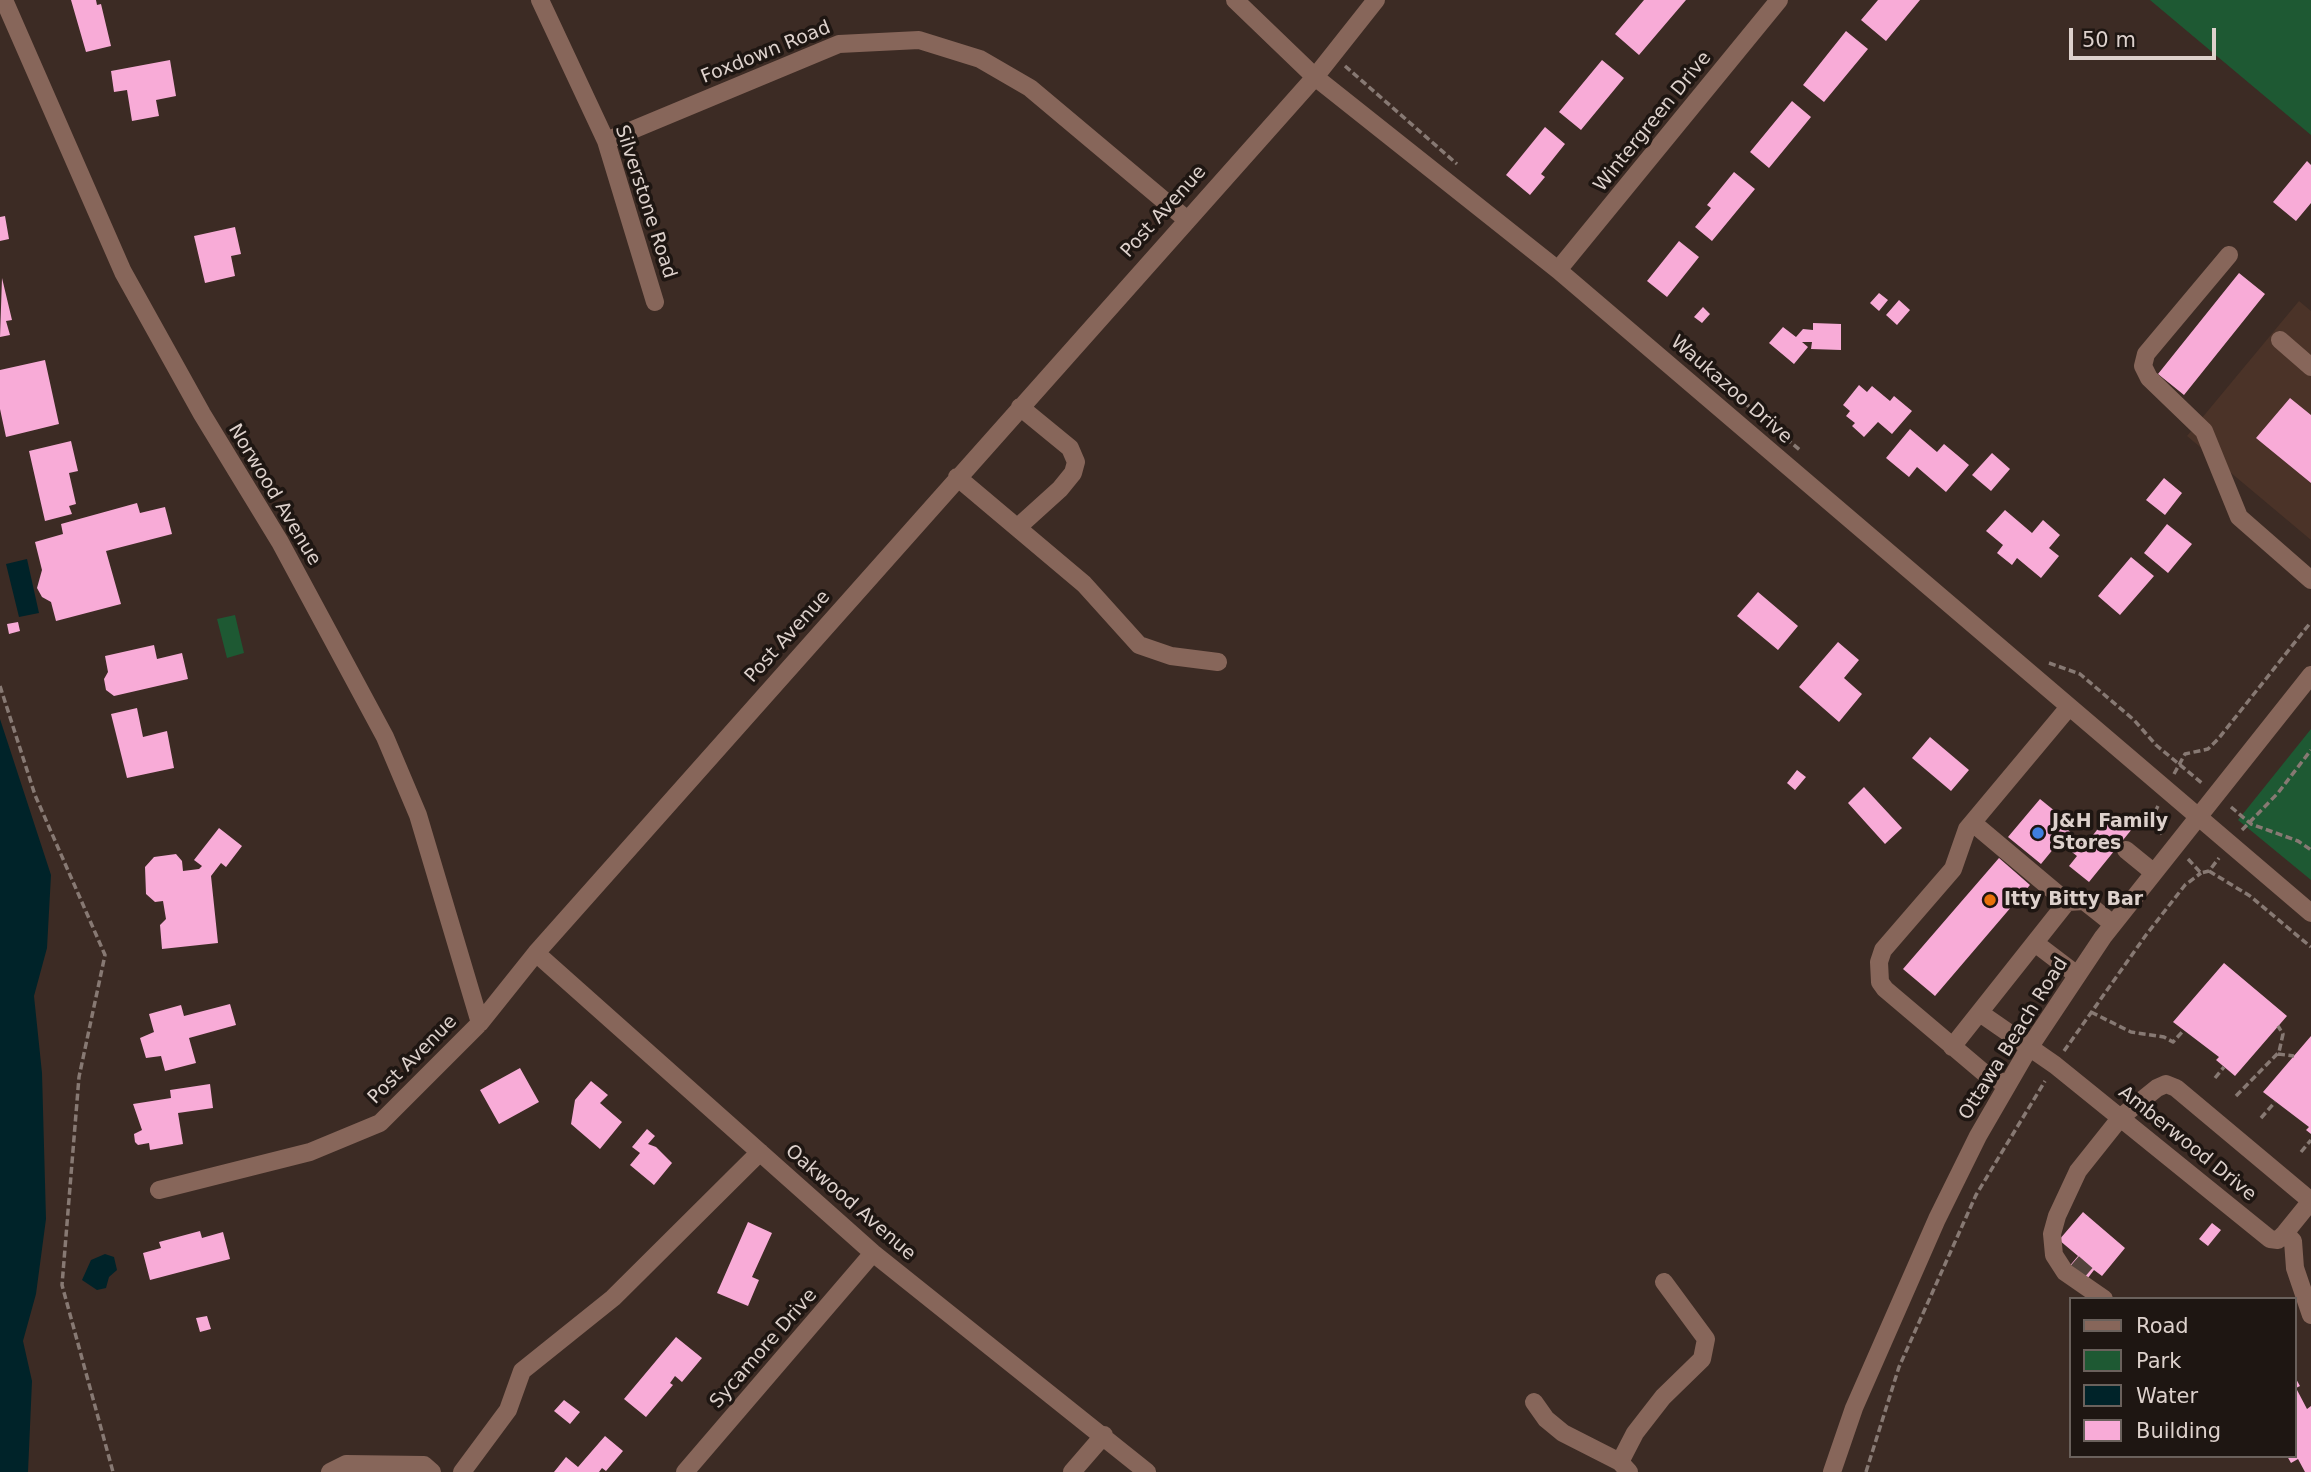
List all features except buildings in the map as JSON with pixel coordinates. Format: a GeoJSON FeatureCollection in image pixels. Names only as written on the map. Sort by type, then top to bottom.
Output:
{"type":"FeatureCollection","features":[{"type":"Feature","properties":{"kind":"street","name":"Norwood Avenue"},"geometry":{"type":"LineString","coordinates":[[4,0],[123,272],[202,414],[280,542],[385,737],[418,815],[480,1023]]}},
{"type":"Feature","properties":{"kind":"street","name":"Silverstone Road"},"geometry":{"type":"LineString","coordinates":[[540,0],[606,141],[655,302]]}},
{"type":"Feature","properties":{"kind":"street","name":"Waukazoo Drive"},"geometry":{"type":"LineString","coordinates":[[1235,0],[1315,76],[1558,270],[2311,913]]}},
{"type":"Feature","properties":{"kind":"street","name":"Post Avenue"},"geometry":{"type":"LineString","coordinates":[[159,1190],[310,1152],[380,1123],[480,1023],[536,953],[1315,76],[1376,0]]}},
{"type":"Feature","properties":{"kind":"street","name":"Wintergreen Drive"},"geometry":{"type":"LineString","coordinates":[[1558,270],[1779,0]]}},
{"type":"Feature","properties":{"kind":"street","name":"Foxdown Road"},"geometry":{"type":"LineString","coordinates":[[606,141],[839,44],[919,40],[980,59],[1030,88],[1186,219]]}},
{"type":"Feature","properties":{"kind":"street"},"geometry":{"type":"LineString","coordinates":[[2229,255],[2146,354],[2143,366],[2149,378],[2204,431],[2239,517],[2311,580]]}},
{"type":"Feature","properties":{"kind":"street"},"geometry":{"type":"LineString","coordinates":[[2280,340],[2311,367]]}},
{"type":"Feature","properties":{"kind":"street"},"geometry":{"type":"LineString","coordinates":[[1018,527],[1060,489],[1073,473],[1076,462],[1070,448],[1020,407]]}},
{"type":"Feature","properties":{"kind":"street"},"geometry":{"type":"LineString","coordinates":[[957,477],[1084,584],[1139,645],[1171,656],[1218,662]]}},
{"type":"Feature","properties":{"kind":"street","name":"Ottawa Beach Road"},"geometry":{"type":"LineString","coordinates":[[1832,1472],[1854,1408],[1937,1219],[2029,1048],[2113,924],[2196,816],[2311,676]]}},
{"type":"Feature","properties":{"kind":"street"},"geometry":{"type":"LineString","coordinates":[[2007,1085],[1983,1072],[1885,989],[1880,982],[1880,962],[1884,950],[1953,869],[1962,839],[1973,823],[2069,707]]}},
{"type":"Feature","properties":{"kind":"street"},"geometry":{"type":"LineString","coordinates":[[1973,823],[2067,902],[2084,901],[2113,924]]}},
{"type":"Feature","properties":{"kind":"street"},"geometry":{"type":"LineString","coordinates":[[2126,850],[2153,873]]}},
{"type":"Feature","properties":{"kind":"street"},"geometry":{"type":"LineString","coordinates":[[1952,1047],[2067,902]]}},
{"type":"Feature","properties":{"kind":"street"},"geometry":{"type":"LineString","coordinates":[[2035,943],[2077,975]]}},
{"type":"Feature","properties":{"kind":"street","name":"Oakwood Avenue"},"geometry":{"type":"LineString","coordinates":[[536,953],[873,1253],[1147,1472]]}},
{"type":"Feature","properties":{"kind":"street","name":"Amberwood Drive"},"geometry":{"type":"LineString","coordinates":[[1980,1013],[2121,1117],[2270,1240],[2278,1240],[2285,1233]]}},
{"type":"Feature","properties":{"kind":"street"},"geometry":{"type":"LineString","coordinates":[[2100,1297],[2081,1286],[2065,1272],[2051,1244],[2057,1216],[2086,1161],[2121,1117],[2166,1084],[2176,1088],[2311,1201],[2285,1233],[2293,1241],[2295,1268],[2311,1315]]}},
{"type":"Feature","properties":{"kind":"street"},"geometry":{"type":"LineString","coordinates":[[462,1472],[508,1410],[522,1371],[613,1298],[760,1153]]}},
{"type":"Feature","properties":{"kind":"street"},"geometry":{"type":"LineString","coordinates":[[2051,1244],[2073,1263]]}},
{"type":"Feature","properties":{"kind":"street","name":"Sycamore Drive"},"geometry":{"type":"LineString","coordinates":[[685,1472],[873,1253]]}},
{"type":"Feature","properties":{"kind":"street"},"geometry":{"type":"LineString","coordinates":[[2089,1276],[2113,1297]]}},
{"type":"Feature","properties":{"kind":"street"},"geometry":{"type":"LineString","coordinates":[[1534,1402],[1546,1419],[1563,1433],[1625,1467],[1635,1433],[1663,1397],[1702,1359],[1706,1339],[1664,1282]]}},
{"type":"Feature","properties":{"kind":"street"},"geometry":{"type":"LineString","coordinates":[[1072,1472],[1104,1435]]}},
{"type":"Feature","properties":{"kind":"street"},"geometry":{"type":"LineString","coordinates":[[330,1472],[346,1464],[424,1465],[432,1472]]}},
{"type":"Feature","properties":{"kind":"path"},"geometry":{"type":"LineString","coordinates":[[1343,60],[1346,69],[1458,165]]}},
{"type":"Feature","properties":{"kind":"path"},"geometry":{"type":"LineString","coordinates":[[2109,698],[2180,766],[2185,754],[2207,748],[2219,738],[2311,622]]}},
{"type":"Feature","properties":{"kind":"path"},"geometry":{"type":"LineString","coordinates":[[0,686],[35,795],[105,955],[79,1077],[62,1285],[113,1472]]}},
{"type":"Feature","properties":{"kind":"path"},"geometry":{"type":"LineString","coordinates":[[2245,826],[2262,811],[2311,750]]}},
{"type":"Feature","properties":{"kind":"path"},"geometry":{"type":"LineString","coordinates":[[2241,815],[2249,822],[2298,841],[2311,850]]}},
{"type":"Feature","properties":{"kind":"path"},"geometry":{"type":"LineString","coordinates":[[2152,818],[2153,824]]}},
{"type":"Feature","properties":{"kind":"path"},"geometry":{"type":"LineString","coordinates":[[2064,1051],[2185,885],[2200,871],[2211,869],[2250,896],[2311,947]]}},
{"type":"Feature","properties":{"kind":"path"},"geometry":{"type":"LineString","coordinates":[[2091,1012],[2131,1032],[2164,1037],[2173,1042],[2183,1031]]}},
{"type":"Feature","properties":{"kind":"path"},"geometry":{"type":"LineString","coordinates":[[2236,1096],[2254,1074],[2266,1068],[2278,1054],[2283,1042],[2278,1026]]}},
{"type":"Feature","properties":{"kind":"path"},"geometry":{"type":"LineString","coordinates":[[2278,1054],[2294,1056]]}},
{"type":"Feature","properties":{"kind":"path"},"geometry":{"type":"LineString","coordinates":[[2215,1078],[2224,1067]]}},
{"type":"Feature","properties":{"kind":"path"},"geometry":{"type":"LineString","coordinates":[[1866,1472],[1899,1367],[1976,1195],[2046,1078]]}},
{"type":"Feature","properties":{"kind":"path"},"geometry":{"type":"LineString","coordinates":[[2261,1118],[2275,1102]]}},
{"type":"Feature","properties":{"kind":"path"},"geometry":{"type":"LineString","coordinates":[[2301,1152],[2311,1140]]}},
{"type":"Feature","properties":{"kind":"shaded area"},"geometry":{"type":"Polygon","coordinates":[[[2299,301],[2311,311],[2311,540],[2187,436],[2299,301]]]}},
{"type":"Feature","properties":{"kind":"green space"},"geometry":{"type":"Polygon","coordinates":[[[2150,0],[2311,0],[2311,135],[2150,0]]]}},
{"type":"Feature","properties":{"kind":"green space"},"geometry":{"type":"Polygon","coordinates":[[[235,615],[244,653],[227,658],[217,619],[235,615]]]}},
{"type":"Feature","properties":{"kind":"green space"},"geometry":{"type":"Polygon","coordinates":[[[2311,729],[2311,880],[2238,820],[2311,729]]]}},
{"type":"Feature","properties":{"kind":"water"},"geometry":{"type":"Polygon","coordinates":[[[27,559],[39,613],[19,617],[6,564],[27,559]]]}},
{"type":"Feature","properties":{"kind":"water"},"geometry":{"type":"Polygon","coordinates":[[[0,719],[51,875],[47,948],[34,996],[42,1073],[46,1219],[36,1294],[23,1341],[32,1381],[28,1472],[0,1472],[0,719]]]}},
{"type":"Feature","properties":{"kind":"water"},"geometry":{"type":"Polygon","coordinates":[[[105,1254],[114,1257],[117,1270],[109,1277],[106,1288],[97,1290],[82,1280],[91,1260],[105,1254]]]}},
{"type":"Feature","properties":{"kind":"tunnel"},"geometry":{"type":"LineString","coordinates":[[2073,1263],[2089,1277]]}},
{"type":"Feature","properties":{"kind":"place","name":"J&H Family Stores"},"geometry":{"type":"Point","coordinates":[2038,833]}},
{"type":"Feature","properties":{"kind":"place","name":"Itty Bitty Bar"},"geometry":{"type":"Point","coordinates":[1990,900]}}]}
